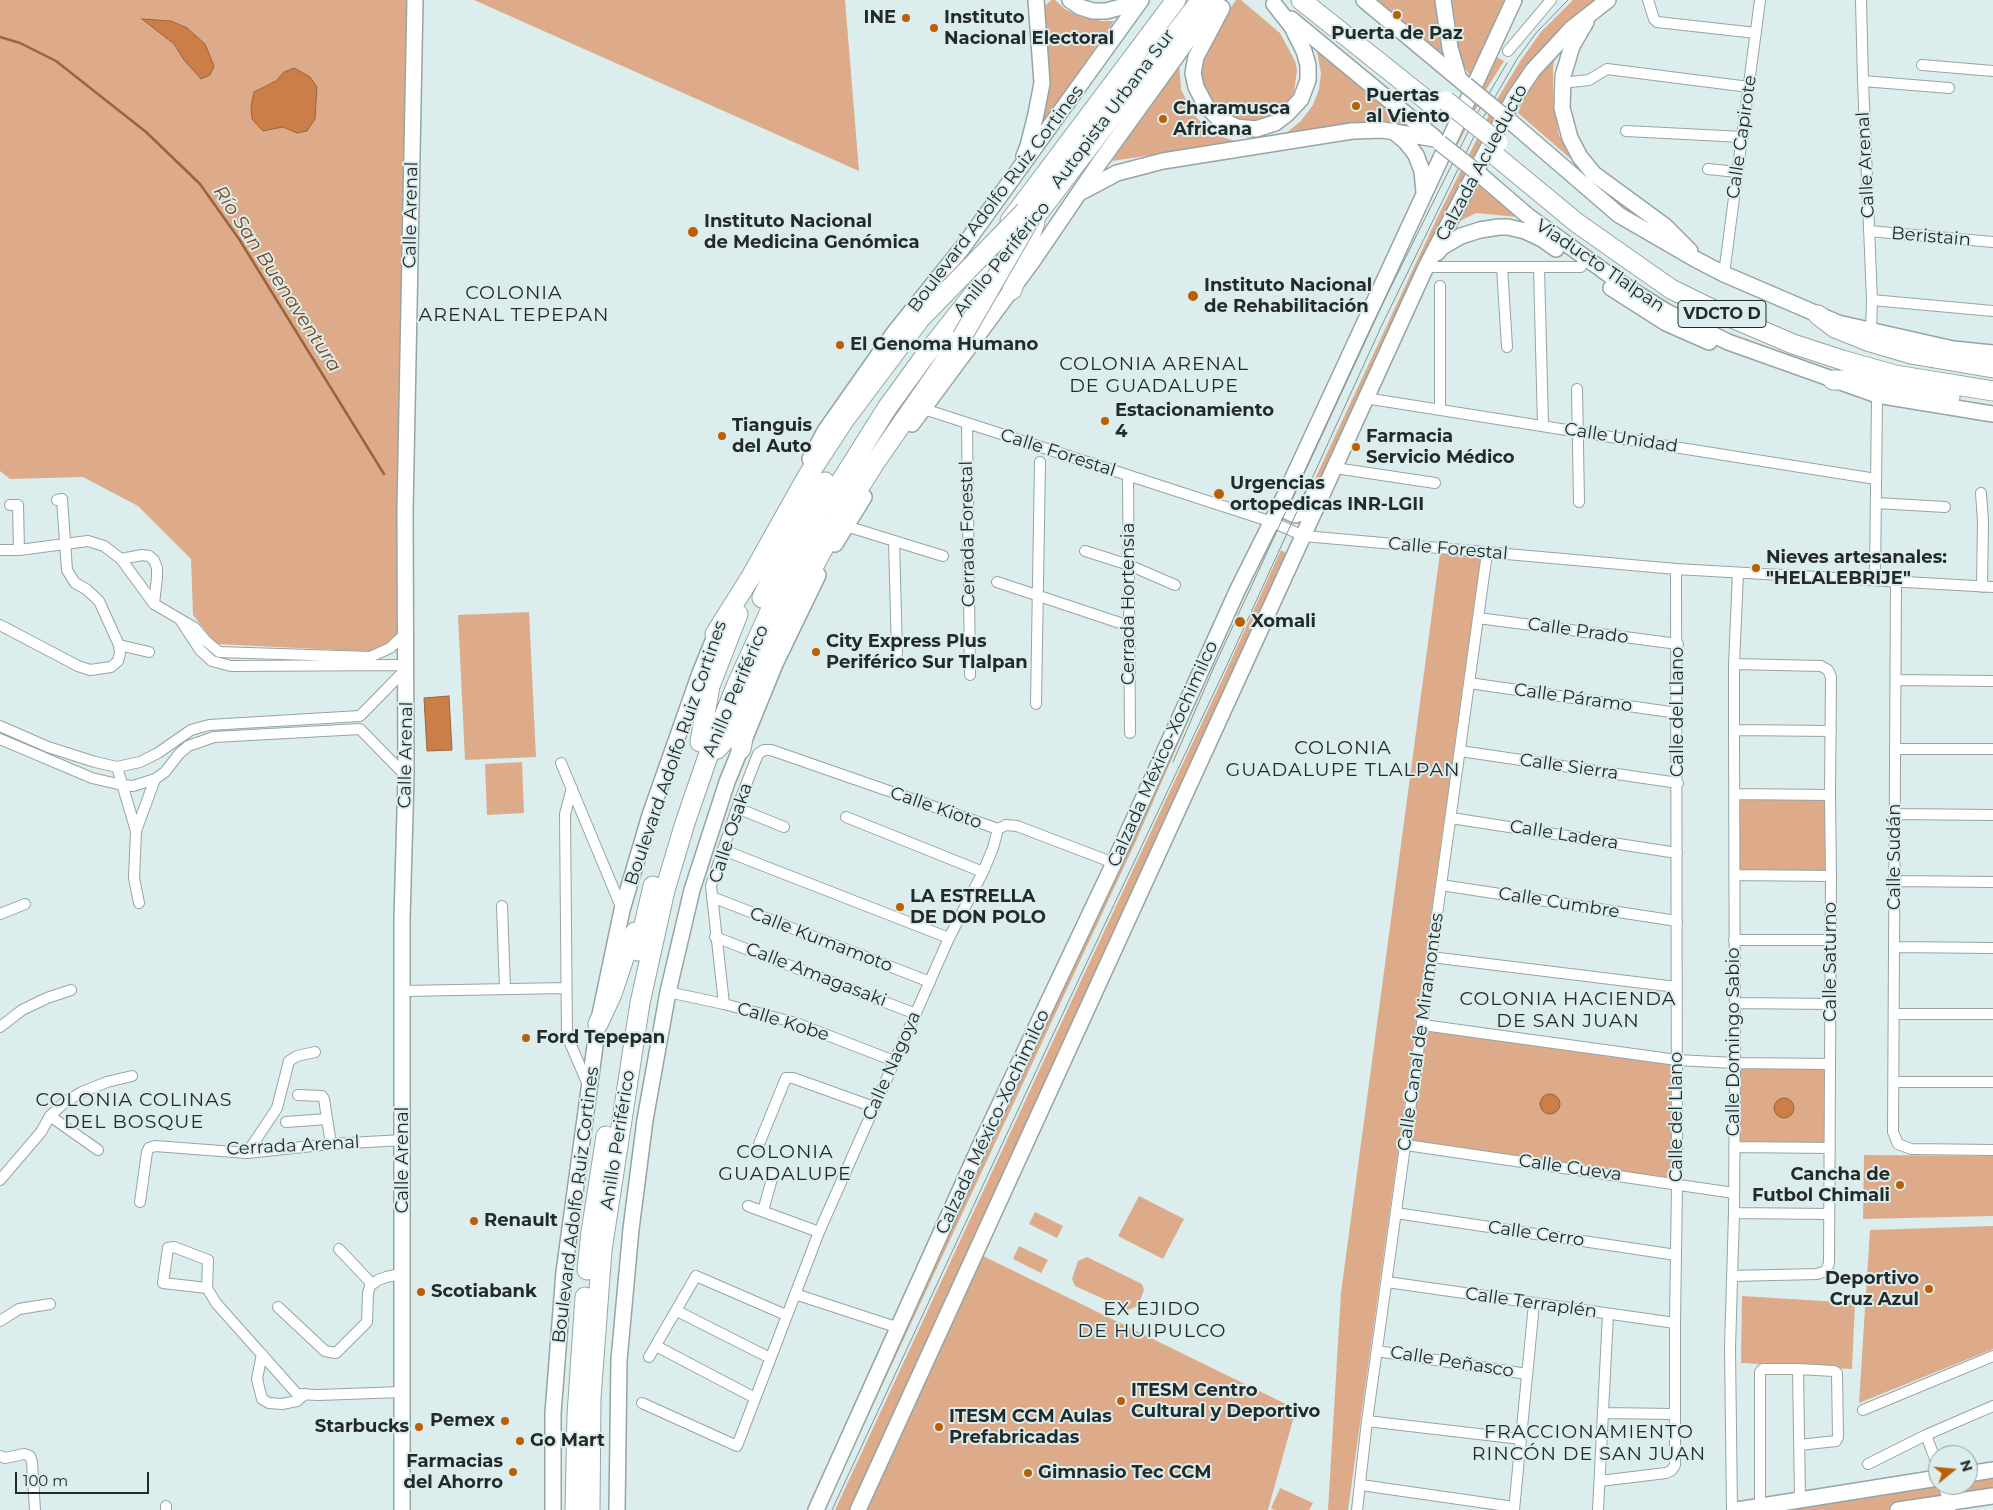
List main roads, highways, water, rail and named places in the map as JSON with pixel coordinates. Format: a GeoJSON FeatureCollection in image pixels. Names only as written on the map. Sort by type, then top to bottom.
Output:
{"type":"FeatureCollection","features":[{"type":"Feature","properties":{"kind":"highway","name":"Anillo Periférico"},"geometry":{"type":"LineString","coordinates":[[587,1509],[591,1398],[602,1250],[640,1003],[665,890],[724,681],[780,561],[847,446],[910,355],[1176,0]]}},
{"type":"Feature","properties":{"kind":"highway","name":"Autopista Urbana Sur"},"geometry":{"type":"LineString","coordinates":[[1031,215],[1182,0]]}},
{"type":"Feature","properties":{"kind":"highway","name":"Autopista Urbana Sur"},"geometry":{"type":"LineString","coordinates":[[1031,215],[1194,0]]}},
{"type":"Feature","properties":{"kind":"highway","name":"Anillo Periférico"},"geometry":{"type":"LineString","coordinates":[[587,1509],[577,1415],[590,1232],[622,1034],[645,916],[666,838],[704,749],[737,684],[776,598],[836,488],[887,408],[1031,215],[1201,0]]}},
{"type":"Feature","properties":{"kind":"highway","name":"Viaducto Tlalpan"},"geometry":{"type":"LineString","coordinates":[[1301,0],[1443,106]]}},
{"type":"Feature","properties":{"kind":"highway","name":"Viaducto Tlalpan"},"geometry":{"type":"LineString","coordinates":[[1320,0],[1443,106],[1494,147],[1629,249],[1679,283],[1795,336],[1900,364],[1993,378]]}},
{"type":"Feature","properties":{"kind":"highway","name":"Viaducto Tlalpan"},"geometry":{"type":"LineString","coordinates":[[1494,147],[1577,223],[1671,289],[1718,312],[1793,344],[1842,360],[1896,375],[1993,391]]}},
{"type":"Feature","properties":{"kind":"highway"},"geometry":{"type":"LineString","coordinates":[[752,575],[714,673],[706,700],[704,749],[722,745],[731,733],[809,574],[840,518],[876,461],[949,357],[1031,215]]}},
{"type":"Feature","properties":{"kind":"highway"},"geometry":{"type":"LineString","coordinates":[[1012,290],[1031,215]]}},
{"type":"Feature","properties":{"kind":"highway"},"geometry":{"type":"LineString","coordinates":[[715,634],[752,575],[806,477],[844,419],[882,368],[920,319],[1031,215]]}},
{"type":"Feature","properties":{"kind":"highway"},"geometry":{"type":"LineString","coordinates":[[1818,315],[1834,328],[1870,342],[1919,356],[1993,368]]}},
{"type":"Feature","properties":{"kind":"highway"},"geometry":{"type":"LineString","coordinates":[[1833,380],[1860,380],[1916,392],[1963,398],[1993,396]]}},
{"type":"Feature","properties":{"kind":"highway"},"geometry":{"type":"LineString","coordinates":[[750,751],[746,719],[764,665]]}},
{"type":"Feature","properties":{"kind":"highway"},"geometry":{"type":"LineString","coordinates":[[598,1024],[612,994],[629,944],[645,916]]}},
{"type":"Feature","properties":{"kind":"main road","name":"Calle Arenal"},"geometry":{"type":"LineString","coordinates":[[402,1510],[402,919],[406,776],[405,510],[415,0]]}},
{"type":"Feature","properties":{"kind":"main road"},"geometry":{"type":"LineString","coordinates":[[1070,0],[1080,7],[1092,11],[1106,11],[1125,6],[1135,0]]}},
{"type":"Feature","properties":{"kind":"main road","name":"Boulevard Adolfo Ruiz Cortines"},"geometry":{"type":"LineString","coordinates":[[553,1510],[553,1413],[564,1272],[598,1024],[622,910],[650,815],[715,634],[731,599],[825,431],[894,333],[963,247],[1016,175],[1141,0]]}},
{"type":"Feature","properties":{"kind":"main road"},"geometry":{"type":"LineString","coordinates":[[617,1510],[619,1360],[631,1229],[645,1120],[668,992],[692,890],[727,782],[750,751],[775,664],[824,563],[883,465],[1012,290],[1074,199],[1218,0]]}},
{"type":"Feature","properties":{"kind":"main road"},"geometry":{"type":"LineString","coordinates":[[1226,0],[1199,48],[1194,65],[1194,80],[1201,100],[1217,117],[1236,127],[1249,129],[1269,126],[1288,113],[1301,99],[1308,80],[1308,65],[1304,51],[1292,27],[1272,2]]}},
{"type":"Feature","properties":{"kind":"main road"},"geometry":{"type":"LineString","coordinates":[[1364,0],[1619,214],[1695,259],[1724,274],[1838,323],[1953,349],[1993,353]]}},
{"type":"Feature","properties":{"kind":"main road"},"geometry":{"type":"LineString","coordinates":[[1443,0],[1450,48],[1463,82]]}},
{"type":"Feature","properties":{"kind":"main road","name":"Calzada México-Xochimilco"},"geometry":{"type":"LineString","coordinates":[[816,1510],[980,1146],[1114,863],[1238,589],[1284,497],[1514,0]]}},
{"type":"Feature","properties":{"kind":"main road","name":"Calzada Acueducto"},"geometry":{"type":"LineString","coordinates":[[1426,267],[1514,98],[1533,70],[1560,41],[1608,0]]}},
{"type":"Feature","properties":{"kind":"main road"},"geometry":{"type":"LineString","coordinates":[[1016,175],[1028,146],[1042,84],[1037,1]]}},
{"type":"Feature","properties":{"kind":"main road","name":"Viaducto Tlalpan"},"geometry":{"type":"LineString","coordinates":[[1272,2],[1528,216],[1618,282],[1667,312],[1728,342],[1877,395],[1993,414]]}},
{"type":"Feature","properties":{"kind":"main road"},"geometry":{"type":"LineString","coordinates":[[1591,14],[1572,46],[1565,66],[1562,83],[1564,118],[1570,138],[1580,157],[1603,182],[1674,233],[1695,259]]}},
{"type":"Feature","properties":{"kind":"main road"},"geometry":{"type":"LineString","coordinates":[[1074,199],[1084,190],[1112,175],[1163,161],[1352,131],[1393,131],[1437,141]]}},
{"type":"Feature","properties":{"kind":"main road"},"geometry":{"type":"LineString","coordinates":[[1393,131],[1406,142],[1420,163],[1424,180],[1423,196]]}},
{"type":"Feature","properties":{"kind":"main road"},"geometry":{"type":"LineString","coordinates":[[1426,267],[1442,247],[1456,239],[1480,230],[1508,227],[1525,231],[1542,239],[1628,301],[1666,324],[1707,342],[1728,342]]}},
{"type":"Feature","properties":{"kind":"main road","name":"Calzada México-Xochimilco"},"geometry":{"type":"LineString","coordinates":[[858,1510],[1426,267]]}},
{"type":"Feature","properties":{"kind":"main road"},"geometry":{"type":"LineString","coordinates":[[1284,497],[1283,505],[1290,514],[1303,514],[1319,483],[1334,470]]}},
{"type":"Feature","properties":{"kind":"main road"},"geometry":{"type":"LineString","coordinates":[[1978,1472],[1993,1470]]}},
{"type":"Feature","properties":{"kind":"main road"},"geometry":{"type":"LineString","coordinates":[[1737,1510],[1928,1480]]}},
{"type":"Feature","properties":{"kind":"main road"},"geometry":{"type":"LineString","coordinates":[[1898,1510],[1949,1506],[1993,1496]]}},
{"type":"Feature","properties":{"kind":"waterway","name":"Río San Buenaventura"},"geometry":{"type":"LineString","coordinates":[[0,37],[20,43],[56,61],[146,132],[200,184],[239,239],[384,474]]}},
{"type":"Feature","properties":{"kind":"tram line"},"geometry":{"type":"LineString","coordinates":[[832,1510],[1227,665],[1381,327],[1484,116],[1517,59],[1536,33],[1568,0]]}},
{"type":"Feature","properties":{"kind":"tram line"},"geometry":{"type":"LineString","coordinates":[[1173,762],[1214,667],[1373,323],[1478,112],[1507,63]]}},
{"type":"Feature","properties":{"kind":"place","name":"Puerta de Paz"},"geometry":{"type":"Point","coordinates":[1397,15]}},
{"type":"Feature","properties":{"kind":"place","name":"INE"},"geometry":{"type":"Point","coordinates":[906,18]}},
{"type":"Feature","properties":{"kind":"place","name":"Instituto Nacional Electoral"},"geometry":{"type":"Point","coordinates":[934,28]}},
{"type":"Feature","properties":{"kind":"place","name":"Puertas al Viento"},"geometry":{"type":"Point","coordinates":[1356,106]}},
{"type":"Feature","properties":{"kind":"place","name":"Charamusca Africana"},"geometry":{"type":"Point","coordinates":[1163,119]}},
{"type":"Feature","properties":{"kind":"place","name":"Instituto Nacional de Medicina Genómica"},"geometry":{"type":"Point","coordinates":[693,232]}},
{"type":"Feature","properties":{"kind":"place","name":"Instituto Nacional de Rehabilitación"},"geometry":{"type":"Point","coordinates":[1193,296]}},
{"type":"Feature","properties":{"kind":"place","name":"El Genoma Humano"},"geometry":{"type":"Point","coordinates":[840,345]}},
{"type":"Feature","properties":{"kind":"place","name":"Estacionamiento 4"},"geometry":{"type":"Point","coordinates":[1105,421]}},
{"type":"Feature","properties":{"kind":"place","name":"Tianguis del Auto"},"geometry":{"type":"Point","coordinates":[722,436]}},
{"type":"Feature","properties":{"kind":"place","name":"Farmacia Servicio Médico"},"geometry":{"type":"Point","coordinates":[1356,447]}},
{"type":"Feature","properties":{"kind":"place","name":"Urgencias ortopedicas INR-LGII"},"geometry":{"type":"Point","coordinates":[1219,494]}},
{"type":"Feature","properties":{"kind":"place","name":"Nieves artesanales: \"HELALEBRIJE\""},"geometry":{"type":"Point","coordinates":[1756,568]}},
{"type":"Feature","properties":{"kind":"place","name":"Xomali"},"geometry":{"type":"Point","coordinates":[1240,622]}},
{"type":"Feature","properties":{"kind":"place","name":"City Express Plus Periférico Sur Tlalpan"},"geometry":{"type":"Point","coordinates":[816,652]}},
{"type":"Feature","properties":{"kind":"place","name":"LA ESTRELLA DE DON POLO"},"geometry":{"type":"Point","coordinates":[900,907]}},
{"type":"Feature","properties":{"kind":"place","name":"Ford Tepepan"},"geometry":{"type":"Point","coordinates":[526,1038]}},
{"type":"Feature","properties":{"kind":"place","name":"Cancha de Futbol Chimali"},"geometry":{"type":"Point","coordinates":[1900,1185]}},
{"type":"Feature","properties":{"kind":"place","name":"Renault"},"geometry":{"type":"Point","coordinates":[474,1221]}},
{"type":"Feature","properties":{"kind":"place","name":"Deportivo Cruz Azul"},"geometry":{"type":"Point","coordinates":[1929,1289]}},
{"type":"Feature","properties":{"kind":"place","name":"Scotiabank"},"geometry":{"type":"Point","coordinates":[421,1292]}},
{"type":"Feature","properties":{"kind":"place","name":"ITESM Centro Cultural y Deportivo"},"geometry":{"type":"Point","coordinates":[1121,1401]}},
{"type":"Feature","properties":{"kind":"place","name":"Pemex"},"geometry":{"type":"Point","coordinates":[505,1421]}},
{"type":"Feature","properties":{"kind":"place","name":"Starbucks"},"geometry":{"type":"Point","coordinates":[419,1427]}},
{"type":"Feature","properties":{"kind":"place","name":"ITESM CCM Aulas Prefabricadas"},"geometry":{"type":"Point","coordinates":[939,1427]}},
{"type":"Feature","properties":{"kind":"place","name":"Go Mart"},"geometry":{"type":"Point","coordinates":[520,1441]}},
{"type":"Feature","properties":{"kind":"place","name":"Farmacias del Ahorro"},"geometry":{"type":"Point","coordinates":[513,1472]}},
{"type":"Feature","properties":{"kind":"place","name":"Gimnasio Tec CCM"},"geometry":{"type":"Point","coordinates":[1028,1473]}},
{"type":"Feature","properties":{"kind":"district","name":"COLONIA ARENAL TEPEPAN"},"geometry":{"type":"Point","coordinates":[514,304]}},
{"type":"Feature","properties":{"kind":"district","name":"COLONIA ARENAL DE GUADALUPE"},"geometry":{"type":"Point","coordinates":[1154,375]}},
{"type":"Feature","properties":{"kind":"district","name":"COLONIA GUADALUPE TLALPAN"},"geometry":{"type":"Point","coordinates":[1343,759]}},
{"type":"Feature","properties":{"kind":"district","name":"COLONIA HACIENDA DE SAN JUAN"},"geometry":{"type":"Point","coordinates":[1568,1010]}},
{"type":"Feature","properties":{"kind":"district","name":"COLONIA COLINAS DEL BOSQUE"},"geometry":{"type":"Point","coordinates":[134,1111]}},
{"type":"Feature","properties":{"kind":"district","name":"COLONIA GUADALUPE"},"geometry":{"type":"Point","coordinates":[785,1163]}},
{"type":"Feature","properties":{"kind":"district","name":"EX EJIDO DE HUIPULCO"},"geometry":{"type":"Point","coordinates":[1152,1320]}},
{"type":"Feature","properties":{"kind":"district","name":"FRACCIONAMIENTO RINCÓN DE SAN JUAN"},"geometry":{"type":"Point","coordinates":[1589,1443]}}]}
